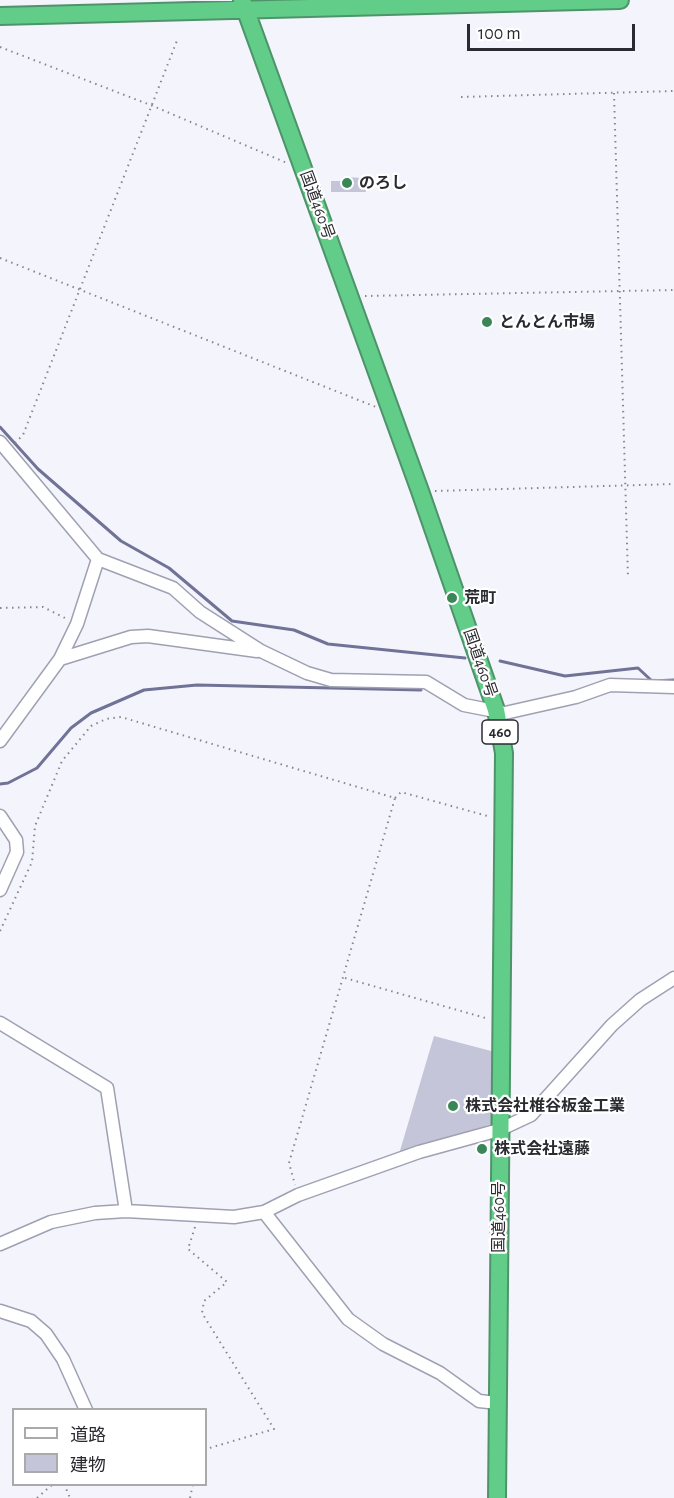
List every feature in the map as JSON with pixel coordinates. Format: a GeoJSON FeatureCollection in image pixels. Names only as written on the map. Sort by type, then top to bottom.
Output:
{"type":"FeatureCollection","features":[{"type":"Feature","properties":{"kind":"highway"},"geometry":{"type":"LineString","coordinates":[[0,16],[243,4],[525,5],[620,0]]}},
{"type":"Feature","properties":{"kind":"highway","name":"国道460号"},"geometry":{"type":"LineString","coordinates":[[243,4],[420,491],[496,710],[504,753],[497,1498]]}},
{"type":"Feature","properties":{"kind":"street"},"geometry":{"type":"LineString","coordinates":[[4,446],[98,559],[173,588],[200,612],[261,651],[307,673],[331,680],[426,682],[464,705],[505,713],[610,685],[674,687]]}},
{"type":"Feature","properties":{"kind":"street"},"geometry":{"type":"LineString","coordinates":[[0,741],[60,659],[77,624],[98,559]]}},
{"type":"Feature","properties":{"kind":"street"},"geometry":{"type":"LineString","coordinates":[[60,659],[131,637],[148,636],[261,651]]}},
{"type":"Feature","properties":{"kind":"street"},"geometry":{"type":"LineString","coordinates":[[0,816],[16,840],[16,852],[0,890]]}},
{"type":"Feature","properties":{"kind":"street"},"geometry":{"type":"LineString","coordinates":[[0,1244],[51,1222],[96,1213],[126,1211],[234,1217],[264,1212],[298,1196],[419,1152],[499,1130],[531,1115],[612,1025],[640,1000],[674,978]]}},
{"type":"Feature","properties":{"kind":"street"},"geometry":{"type":"LineString","coordinates":[[0,1023],[107,1088],[126,1211]]}},
{"type":"Feature","properties":{"kind":"street"},"geometry":{"type":"LineString","coordinates":[[264,1212],[348,1319],[383,1344],[440,1373],[479,1401],[498,1403]]}},
{"type":"Feature","properties":{"kind":"street"},"geometry":{"type":"LineString","coordinates":[[0,1311],[31,1321],[46,1334],[63,1359],[85,1408]]}},
{"type":"Feature","properties":{"kind":"path"},"geometry":{"type":"LineString","coordinates":[[4,446],[23,435],[178,38]]}},
{"type":"Feature","properties":{"kind":"path"},"geometry":{"type":"LineString","coordinates":[[0,47],[153,106],[304,170]]}},
{"type":"Feature","properties":{"kind":"path"},"geometry":{"type":"LineString","coordinates":[[461,97],[674,91]]}},
{"type":"Feature","properties":{"kind":"path"},"geometry":{"type":"LineString","coordinates":[[614,93],[628,578]]}},
{"type":"Feature","properties":{"kind":"path"},"geometry":{"type":"LineString","coordinates":[[0,258],[393,414]]}},
{"type":"Feature","properties":{"kind":"path"},"geometry":{"type":"LineString","coordinates":[[350,296],[674,290]]}},
{"type":"Feature","properties":{"kind":"path"},"geometry":{"type":"LineString","coordinates":[[420,491],[674,484]]}},
{"type":"Feature","properties":{"kind":"path"},"geometry":{"type":"LineString","coordinates":[[0,608],[44,607],[77,624]]}},
{"type":"Feature","properties":{"kind":"path"},"geometry":{"type":"LineString","coordinates":[[0,931],[32,862],[34,826],[62,760],[91,726],[106,719],[121,717],[394,798]]}},
{"type":"Feature","properties":{"kind":"path"},"geometry":{"type":"LineString","coordinates":[[298,1196],[289,1163],[394,798],[401,792],[504,821]]}},
{"type":"Feature","properties":{"kind":"path"},"geometry":{"type":"LineString","coordinates":[[344,978],[501,1023]]}},
{"type":"Feature","properties":{"kind":"path"},"geometry":{"type":"LineString","coordinates":[[198,1216],[188,1249],[227,1282],[204,1302],[202,1313],[274,1429],[207,1449]]}},
{"type":"Feature","properties":{"kind":"path"},"geometry":{"type":"LineString","coordinates":[[37,1498],[52,1486]]}},
{"type":"Feature","properties":{"kind":"building","name":"のろし"},"geometry":{"type":"Polygon","coordinates":[[[345,177],[363,178],[366,192],[331,192],[331,181],[345,181],[345,177]]]}},
{"type":"Feature","properties":{"kind":"building","name":"株式会社椎谷板金工業"},"geometry":{"type":"Polygon","coordinates":[[[434,1036],[495,1052],[492,1124],[399,1154],[434,1036]]]}},
{"type":"Feature","properties":{"kind":"waterway"},"geometry":{"type":"LineString","coordinates":[[0,427],[38,469],[121,541],[169,568],[232,621],[294,630],[328,644],[465,658]]}},
{"type":"Feature","properties":{"kind":"waterway"},"geometry":{"type":"LineString","coordinates":[[500,661],[565,676],[638,668],[652,681],[674,680]]}},
{"type":"Feature","properties":{"kind":"waterway"},"geometry":{"type":"LineString","coordinates":[[0,784],[8,783],[37,768],[71,728],[91,713],[144,690],[197,685],[421,690]]}},
{"type":"Feature","properties":{"kind":"place","name":"のろし"},"geometry":{"type":"Point","coordinates":[347,183]}},
{"type":"Feature","properties":{"kind":"place","name":"とんとん市場"},"geometry":{"type":"Point","coordinates":[487,322]}},
{"type":"Feature","properties":{"kind":"place","name":"荒町"},"geometry":{"type":"Point","coordinates":[452,598]}},
{"type":"Feature","properties":{"kind":"place","name":"株式会社椎谷板金工業"},"geometry":{"type":"Point","coordinates":[453,1106]}},
{"type":"Feature","properties":{"kind":"place","name":"株式会社遠藤"},"geometry":{"type":"Point","coordinates":[482,1149]}}]}
